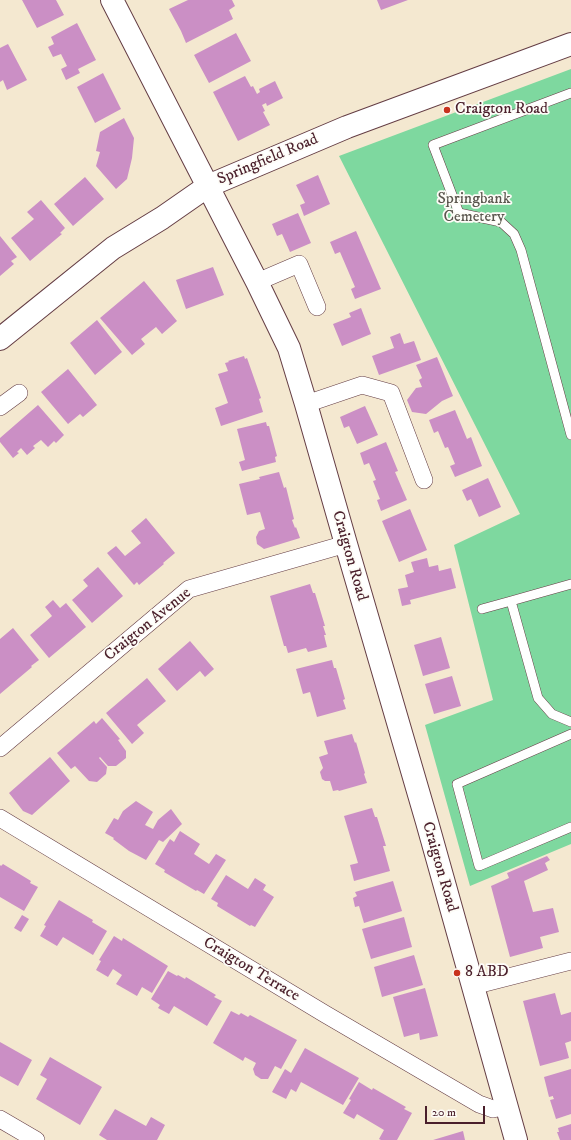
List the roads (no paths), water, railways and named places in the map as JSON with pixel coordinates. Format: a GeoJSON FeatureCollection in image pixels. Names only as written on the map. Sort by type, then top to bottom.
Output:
{"type":"FeatureCollection","features":[{"type":"Feature","properties":{"kind":"street","name":"Craigton Road"},"geometry":{"type":"LineString","coordinates":[[112,0],[257,282],[289,348],[427,822],[516,1140]]}},
{"type":"Feature","properties":{"kind":"street","name":"Springfield Road"},"geometry":{"type":"LineString","coordinates":[[0,339],[113,248],[162,218],[208,186],[347,127],[571,44]]}},
{"type":"Feature","properties":{"kind":"street"},"geometry":{"type":"LineString","coordinates":[[257,282],[299,264],[317,307]]}},
{"type":"Feature","properties":{"kind":"street"},"geometry":{"type":"LineString","coordinates":[[306,404],[362,385],[391,393],[424,480]]}},
{"type":"Feature","properties":{"kind":"street"},"geometry":{"type":"LineString","coordinates":[[0,407],[19,392]]}},
{"type":"Feature","properties":{"kind":"street","name":"Craigton Avenue"},"geometry":{"type":"LineString","coordinates":[[0,748],[189,589],[346,544]]}},
{"type":"Feature","properties":{"kind":"street","name":"Craigton Terrace"},"geometry":{"type":"LineString","coordinates":[[0,818],[325,1014],[479,1104],[493,1109],[506,1106]]}},
{"type":"Feature","properties":{"kind":"street"},"geometry":{"type":"LineString","coordinates":[[473,986],[571,961]]}},
{"type":"Feature","properties":{"kind":"street"},"geometry":{"type":"LineString","coordinates":[[0,1119],[36,1140]]}},
{"type":"Feature","properties":{"kind":"lane"},"geometry":{"type":"LineString","coordinates":[[571,92],[433,145],[459,213],[501,222],[514,234],[521,250],[571,435]]}},
{"type":"Feature","properties":{"kind":"lane"},"geometry":{"type":"LineString","coordinates":[[482,609],[571,584]]}},
{"type":"Feature","properties":{"kind":"lane"},"geometry":{"type":"LineString","coordinates":[[511,601],[538,698],[552,714],[571,722]]}},
{"type":"Feature","properties":{"kind":"lane"},"geometry":{"type":"LineString","coordinates":[[571,734],[457,784],[480,866],[571,827]]}},
{"type":"Feature","properties":{"kind":"place","name":"Craigton Road"},"geometry":{"type":"Point","coordinates":[447,110]}},
{"type":"Feature","properties":{"kind":"place","name":"8 ABD"},"geometry":{"type":"Point","coordinates":[457,973]}},
{"type":"Feature","properties":{"kind":"park label","name":"Springbank Cemetery"},"geometry":{"type":"Point","coordinates":[474,209]}}]}
